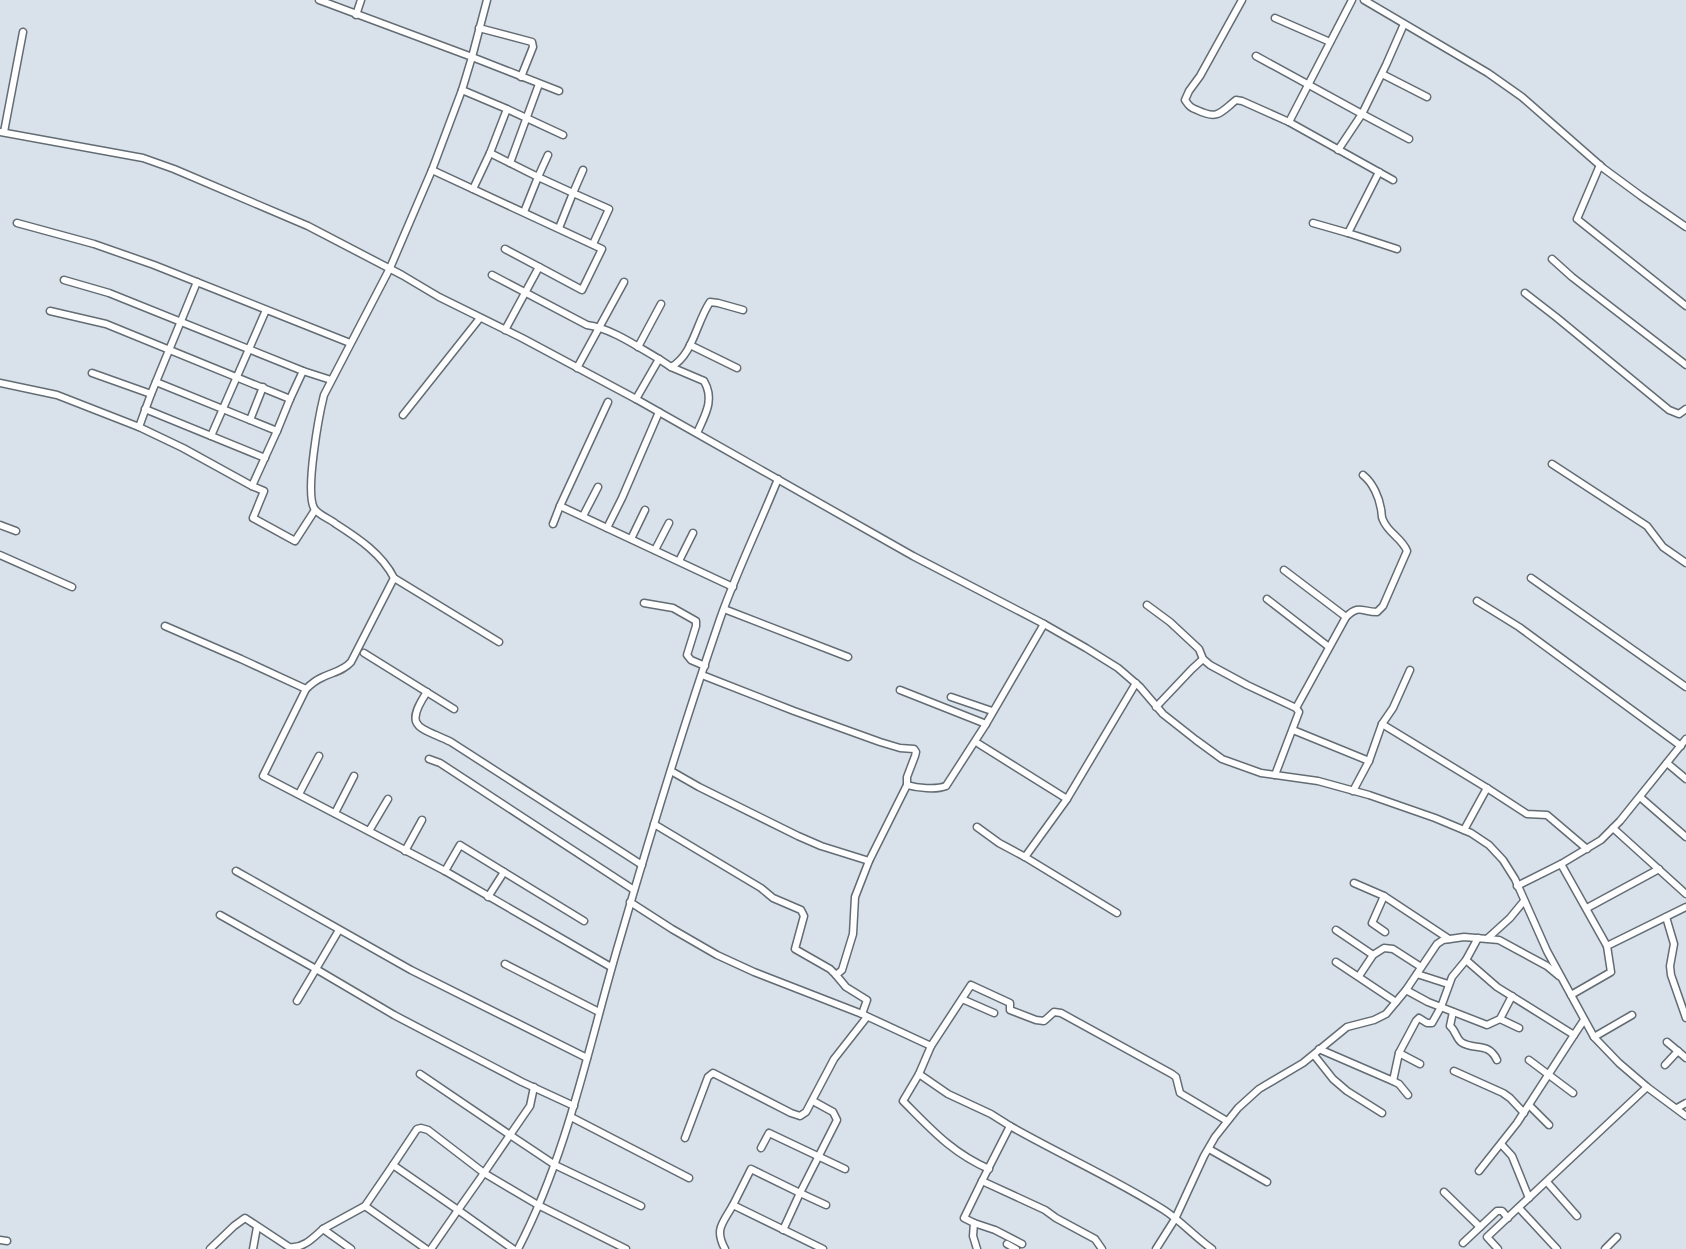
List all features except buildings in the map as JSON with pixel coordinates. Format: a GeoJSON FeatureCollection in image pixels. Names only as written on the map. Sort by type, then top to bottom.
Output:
{"type":"FeatureCollection","features":[{"type":"Feature","properties":{"kind":"street"},"geometry":{"type":"LineString","coordinates":[[319,0],[559,91]]}},
{"type":"Feature","properties":{"kind":"street"},"geometry":{"type":"LineString","coordinates":[[356,15],[361,0]]}},
{"type":"Feature","properties":{"kind":"street"},"geometry":{"type":"LineString","coordinates":[[486,0],[462,90],[432,170],[390,268],[324,394],[319,416],[311,499],[315,510],[352,534],[378,555],[389,567],[394,578],[499,642]]}},
{"type":"Feature","properties":{"kind":"street"},"geometry":{"type":"LineString","coordinates":[[1242,0],[1200,76],[1189,91],[1185,100],[1189,107],[1214,116],[1220,114],[1236,100],[1242,101],[1289,122],[1393,180]]}},
{"type":"Feature","properties":{"kind":"street"},"geometry":{"type":"LineString","coordinates":[[1289,122],[1352,0]]}},
{"type":"Feature","properties":{"kind":"street"},"geometry":{"type":"LineString","coordinates":[[1364,0],[1488,73],[1522,96],[1600,165],[1686,227]]}},
{"type":"Feature","properties":{"kind":"street"},"geometry":{"type":"LineString","coordinates":[[1275,18],[1330,42]]}},
{"type":"Feature","properties":{"kind":"street"},"geometry":{"type":"LineString","coordinates":[[1338,150],[1362,114],[1404,24]]}},
{"type":"Feature","properties":{"kind":"street"},"geometry":{"type":"LineString","coordinates":[[479,28],[532,42],[533,46],[521,77]]}},
{"type":"Feature","properties":{"kind":"street"},"geometry":{"type":"LineString","coordinates":[[23,32],[2,132],[143,158],[174,169],[308,226],[390,268],[439,297],[636,399],[934,568],[1044,624],[1118,668],[1136,683],[1163,714],[1222,759],[1247,769],[1318,781],[1353,791],[1394,804],[1464,830],[1477,837],[1494,850],[1503,860],[1594,1037],[1619,1063],[1686,1116]]}},
{"type":"Feature","properties":{"kind":"street"},"geometry":{"type":"LineString","coordinates":[[1256,56],[1409,139]]}},
{"type":"Feature","properties":{"kind":"street"},"geometry":{"type":"LineString","coordinates":[[1382,74],[1427,98]]}},
{"type":"Feature","properties":{"kind":"street"},"geometry":{"type":"LineString","coordinates":[[510,163],[539,84]]}},
{"type":"Feature","properties":{"kind":"street"},"geometry":{"type":"LineString","coordinates":[[462,90],[563,135]]}},
{"type":"Feature","properties":{"kind":"street"},"geometry":{"type":"LineString","coordinates":[[473,189],[490,153],[507,109]]}},
{"type":"Feature","properties":{"kind":"street"},"geometry":{"type":"LineString","coordinates":[[490,153],[609,209],[593,244]]}},
{"type":"Feature","properties":{"kind":"street"},"geometry":{"type":"LineString","coordinates":[[524,212],[548,155]]}},
{"type":"Feature","properties":{"kind":"street"},"geometry":{"type":"LineString","coordinates":[[1600,165],[1577,219],[1686,306]]}},
{"type":"Feature","properties":{"kind":"street"},"geometry":{"type":"LineString","coordinates":[[432,170],[602,249],[582,290],[505,249]]}},
{"type":"Feature","properties":{"kind":"street"},"geometry":{"type":"LineString","coordinates":[[559,228],[583,170]]}},
{"type":"Feature","properties":{"kind":"street"},"geometry":{"type":"LineString","coordinates":[[1348,233],[1379,172]]}},
{"type":"Feature","properties":{"kind":"street"},"geometry":{"type":"LineString","coordinates":[[17,223],[94,244],[197,282],[350,343]]}},
{"type":"Feature","properties":{"kind":"street"},"geometry":{"type":"LineString","coordinates":[[1313,223],[1397,249]]}},
{"type":"Feature","properties":{"kind":"street"},"geometry":{"type":"LineString","coordinates":[[1552,259],[1572,277],[1686,365]]}},
{"type":"Feature","properties":{"kind":"street"},"geometry":{"type":"LineString","coordinates":[[505,330],[539,267]]}},
{"type":"Feature","properties":{"kind":"street"},"geometry":{"type":"LineString","coordinates":[[492,275],[587,325],[598,326],[671,367],[704,381],[708,387],[710,403],[697,434]]}},
{"type":"Feature","properties":{"kind":"street"},"geometry":{"type":"LineString","coordinates":[[64,280],[109,293],[303,371],[331,380]]}},
{"type":"Feature","properties":{"kind":"street"},"geometry":{"type":"LineString","coordinates":[[139,427],[197,282]]}},
{"type":"Feature","properties":{"kind":"street"},"geometry":{"type":"LineString","coordinates":[[577,368],[598,326],[624,282]]}},
{"type":"Feature","properties":{"kind":"street"},"geometry":{"type":"LineString","coordinates":[[1525,293],[1556,316],[1670,410],[1679,414],[1685,412]]}},
{"type":"Feature","properties":{"kind":"street"},"geometry":{"type":"LineString","coordinates":[[671,367],[680,362],[690,346],[700,319],[710,302],[743,310]]}},
{"type":"Feature","properties":{"kind":"street"},"geometry":{"type":"LineString","coordinates":[[638,347],[661,304]]}},
{"type":"Feature","properties":{"kind":"street"},"geometry":{"type":"LineString","coordinates":[[211,436],[266,310]]}},
{"type":"Feature","properties":{"kind":"street"},"geometry":{"type":"LineString","coordinates":[[50,311],[106,324],[290,399]]}},
{"type":"Feature","properties":{"kind":"street"},"geometry":{"type":"LineString","coordinates":[[404,414],[480,318]]}},
{"type":"Feature","properties":{"kind":"street"},"geometry":{"type":"LineString","coordinates":[[690,346],[737,368]]}},
{"type":"Feature","properties":{"kind":"street"},"geometry":{"type":"LineString","coordinates":[[636,399],[659,359]]}},
{"type":"Feature","properties":{"kind":"street"},"geometry":{"type":"LineString","coordinates":[[252,486],[303,371]]}},
{"type":"Feature","properties":{"kind":"street"},"geometry":{"type":"LineString","coordinates":[[92,373],[151,394]]}},
{"type":"Feature","properties":{"kind":"street"},"geometry":{"type":"LineString","coordinates":[[156,382],[277,431]]}},
{"type":"Feature","properties":{"kind":"street"},"geometry":{"type":"LineString","coordinates":[[0,383],[57,395],[139,427],[183,448],[264,492],[253,518],[295,542],[315,510]]}},
{"type":"Feature","properties":{"kind":"street"},"geometry":{"type":"LineString","coordinates":[[250,420],[263,387]]}},
{"type":"Feature","properties":{"kind":"street"},"geometry":{"type":"LineString","coordinates":[[553,524],[608,402]]}},
{"type":"Feature","properties":{"kind":"street"},"geometry":{"type":"LineString","coordinates":[[145,410],[265,458]]}},
{"type":"Feature","properties":{"kind":"street"},"geometry":{"type":"LineString","coordinates":[[607,528],[659,412]]}},
{"type":"Feature","properties":{"kind":"street"},"geometry":{"type":"LineString","coordinates":[[1552,464],[1647,526],[1663,547],[1686,564]]}},
{"type":"Feature","properties":{"kind":"street"},"geometry":{"type":"LineString","coordinates":[[1296,708],[1346,616],[1353,610],[1360,609],[1377,612],[1383,606],[1407,551],[1404,544],[1382,520],[1381,508],[1370,480],[1362,475]]}},
{"type":"Feature","properties":{"kind":"street"},"geometry":{"type":"LineString","coordinates":[[393,1165],[519,1249],[554,1165],[571,1117],[630,902],[705,666],[724,610],[778,479]]}},
{"type":"Feature","properties":{"kind":"street"},"geometry":{"type":"LineString","coordinates":[[583,516],[598,487]]}},
{"type":"Feature","properties":{"kind":"street"},"geometry":{"type":"LineString","coordinates":[[560,506],[733,587]]}},
{"type":"Feature","properties":{"kind":"street"},"geometry":{"type":"LineString","coordinates":[[631,539],[646,510]]}},
{"type":"Feature","properties":{"kind":"street"},"geometry":{"type":"LineString","coordinates":[[655,550],[669,523]]}},
{"type":"Feature","properties":{"kind":"street"},"geometry":{"type":"LineString","coordinates":[[0,525],[16,531]]}},
{"type":"Feature","properties":{"kind":"street"},"geometry":{"type":"LineString","coordinates":[[679,562],[693,533]]}},
{"type":"Feature","properties":{"kind":"street"},"geometry":{"type":"LineString","coordinates":[[0,554],[72,587]]}},
{"type":"Feature","properties":{"kind":"street"},"geometry":{"type":"LineString","coordinates":[[1284,570],[1346,616]]}},
{"type":"Feature","properties":{"kind":"street"},"geometry":{"type":"LineString","coordinates":[[394,578],[351,662],[345,669],[324,676],[306,689],[263,776],[445,871],[611,967]]}},
{"type":"Feature","properties":{"kind":"street"},"geometry":{"type":"LineString","coordinates":[[1532,578],[1686,687]]}},
{"type":"Feature","properties":{"kind":"street"},"geometry":{"type":"LineString","coordinates":[[1267,599],[1329,647]]}},
{"type":"Feature","properties":{"kind":"street"},"geometry":{"type":"LineString","coordinates":[[1477,601],[1519,627],[1681,746]]}},
{"type":"Feature","properties":{"kind":"street"},"geometry":{"type":"LineString","coordinates":[[644,604],[673,608],[696,621],[686,655],[691,660],[705,666]]}},
{"type":"Feature","properties":{"kind":"street"},"geometry":{"type":"LineString","coordinates":[[1147,605],[1170,622],[1199,649],[1203,659],[1210,665],[1296,708],[1299,712],[1275,775]]}},
{"type":"Feature","properties":{"kind":"street"},"geometry":{"type":"LineString","coordinates":[[724,610],[848,657]]}},
{"type":"Feature","properties":{"kind":"street"},"geometry":{"type":"LineString","coordinates":[[907,785],[924,788],[941,788],[946,786],[986,724],[1044,624]]}},
{"type":"Feature","properties":{"kind":"street"},"geometry":{"type":"LineString","coordinates":[[165,626],[306,689]]}},
{"type":"Feature","properties":{"kind":"street"},"geometry":{"type":"LineString","coordinates":[[364,653],[454,709]]}},
{"type":"Feature","properties":{"kind":"street"},"geometry":{"type":"LineString","coordinates":[[1156,706],[1203,659]]}},
{"type":"Feature","properties":{"kind":"street"},"geometry":{"type":"LineString","coordinates":[[1353,791],[1369,761],[1382,724],[1393,708],[1410,670]]}},
{"type":"Feature","properties":{"kind":"street"},"geometry":{"type":"LineString","coordinates":[[702,675],[794,711],[900,748],[914,749],[916,752],[907,777],[907,785],[869,861],[855,897],[853,934],[842,970],[836,975]]}},
{"type":"Feature","properties":{"kind":"street"},"geometry":{"type":"LineString","coordinates":[[1025,858],[1067,799],[1136,683]]}},
{"type":"Feature","properties":{"kind":"street"},"geometry":{"type":"LineString","coordinates":[[900,690],[986,724]]}},
{"type":"Feature","properties":{"kind":"street"},"geometry":{"type":"LineString","coordinates":[[427,692],[416,713],[415,719],[421,729],[451,742],[642,865]]}},
{"type":"Feature","properties":{"kind":"street"},"geometry":{"type":"LineString","coordinates":[[951,698],[992,711]]}},
{"type":"Feature","properties":{"kind":"street"},"geometry":{"type":"LineString","coordinates":[[1382,724],[1488,788],[1527,814],[1541,814],[1552,818],[1587,848]]}},
{"type":"Feature","properties":{"kind":"street"},"geometry":{"type":"LineString","coordinates":[[1293,730],[1369,761]]}},
{"type":"Feature","properties":{"kind":"street"},"geometry":{"type":"LineString","coordinates":[[1517,886],[1561,864],[1601,840],[1640,796],[1686,739]]}},
{"type":"Feature","properties":{"kind":"street"},"geometry":{"type":"LineString","coordinates":[[979,744],[1067,799]]}},
{"type":"Feature","properties":{"kind":"street"},"geometry":{"type":"LineString","coordinates":[[299,794],[319,756]]}},
{"type":"Feature","properties":{"kind":"street"},"geometry":{"type":"LineString","coordinates":[[428,759],[440,763],[634,890]]}},
{"type":"Feature","properties":{"kind":"street"},"geometry":{"type":"LineString","coordinates":[[1667,763],[1686,779]]}},
{"type":"Feature","properties":{"kind":"street"},"geometry":{"type":"LineString","coordinates":[[671,772],[798,836],[821,846],[869,861]]}},
{"type":"Feature","properties":{"kind":"street"},"geometry":{"type":"LineString","coordinates":[[335,813],[354,776]]}},
{"type":"Feature","properties":{"kind":"street"},"geometry":{"type":"LineString","coordinates":[[1464,830],[1488,788]]}},
{"type":"Feature","properties":{"kind":"street"},"geometry":{"type":"LineString","coordinates":[[1640,796],[1686,837]]}},
{"type":"Feature","properties":{"kind":"street"},"geometry":{"type":"LineString","coordinates":[[369,831],[388,799]]}},
{"type":"Feature","properties":{"kind":"street"},"geometry":{"type":"LineString","coordinates":[[406,851],[422,820]]}},
{"type":"Feature","properties":{"kind":"street"},"geometry":{"type":"LineString","coordinates":[[654,824],[761,888],[772,898],[802,910],[804,916],[794,949],[830,969],[846,988],[867,1000],[865,1016],[834,1059],[806,1112],[800,1116],[794,1114],[713,1073],[708,1077],[685,1138]]}},
{"type":"Feature","properties":{"kind":"street"},"geometry":{"type":"LineString","coordinates":[[978,827],[999,843],[1117,913]]}},
{"type":"Feature","properties":{"kind":"street"},"geometry":{"type":"LineString","coordinates":[[1613,828],[1686,894]]}},
{"type":"Feature","properties":{"kind":"street"},"geometry":{"type":"LineString","coordinates":[[445,871],[460,845],[584,921]]}},
{"type":"Feature","properties":{"kind":"street"},"geometry":{"type":"LineString","coordinates":[[1561,864],[1607,946],[1611,972],[1571,995]]}},
{"type":"Feature","properties":{"kind":"street"},"geometry":{"type":"LineString","coordinates":[[1587,908],[1659,869]]}},
{"type":"Feature","properties":{"kind":"street"},"geometry":{"type":"LineString","coordinates":[[236,872],[453,991],[587,1058]]}},
{"type":"Feature","properties":{"kind":"street"},"geometry":{"type":"LineString","coordinates":[[488,897],[504,872]]}},
{"type":"Feature","properties":{"kind":"street"},"geometry":{"type":"LineString","coordinates":[[1354,883],[1384,896],[1449,939]]}},
{"type":"Feature","properties":{"kind":"street"},"geometry":{"type":"LineString","coordinates":[[1384,896],[1372,923],[1385,932]]}},
{"type":"Feature","properties":{"kind":"street"},"geometry":{"type":"LineString","coordinates":[[1488,938],[1510,918],[1524,901]]}},
{"type":"Feature","properties":{"kind":"street"},"geometry":{"type":"LineString","coordinates":[[630,902],[717,955],[754,972],[865,1016],[931,1046]]}},
{"type":"Feature","properties":{"kind":"street"},"geometry":{"type":"LineString","coordinates":[[1607,946],[1686,907]]}},
{"type":"Feature","properties":{"kind":"street"},"geometry":{"type":"LineString","coordinates":[[220,915],[394,1015],[534,1088],[574,1106]]}},
{"type":"Feature","properties":{"kind":"street"},"geometry":{"type":"LineString","coordinates":[[1666,917],[1674,944],[1670,966],[1671,974],[1685,1014]]}},
{"type":"Feature","properties":{"kind":"street"},"geometry":{"type":"LineString","coordinates":[[297,1001],[339,930]]}},
{"type":"Feature","properties":{"kind":"street"},"geometry":{"type":"LineString","coordinates":[[1336,930],[1373,955]]}},
{"type":"Feature","properties":{"kind":"street"},"geometry":{"type":"LineString","coordinates":[[1393,1081],[1399,1053],[1417,1019],[1432,1023],[1441,1007],[1448,984],[1466,960],[1478,938]]}},
{"type":"Feature","properties":{"kind":"street"},"geometry":{"type":"LineString","coordinates":[[1156,1249],[1176,1219],[1209,1149],[1238,1108],[1259,1089],[1314,1055],[1346,1027],[1374,1020],[1386,1014],[1406,990],[1437,944],[1449,939],[1488,938],[1499,940],[1515,947],[1562,978]]}},
{"type":"Feature","properties":{"kind":"street"},"geometry":{"type":"LineString","coordinates":[[1358,976],[1373,955],[1384,948],[1393,949],[1422,967]]}},
{"type":"Feature","properties":{"kind":"street"},"geometry":{"type":"LineString","coordinates":[[1466,960],[1491,983],[1574,1035]]}},
{"type":"Feature","properties":{"kind":"street"},"geometry":{"type":"LineString","coordinates":[[1336,962],[1396,1002]]}},
{"type":"Feature","properties":{"kind":"street"},"geometry":{"type":"LineString","coordinates":[[505,964],[599,1012]]}},
{"type":"Feature","properties":{"kind":"street"},"geometry":{"type":"LineString","coordinates":[[1417,974],[1448,984]]}},
{"type":"Feature","properties":{"kind":"street"},"geometry":{"type":"LineString","coordinates":[[989,1169],[959,1154],[903,1102],[919,1074],[931,1046],[971,985],[1010,1003],[1010,1010],[1042,1022],[1054,1012],[1061,1013],[1176,1076],[1180,1093],[1227,1121]]}},
{"type":"Feature","properties":{"kind":"street"},"geometry":{"type":"LineString","coordinates":[[1406,990],[1428,1002],[1487,1025],[1500,1019],[1512,996]]}},
{"type":"Feature","properties":{"kind":"street"},"geometry":{"type":"LineString","coordinates":[[962,999],[994,1013]]}},
{"type":"Feature","properties":{"kind":"street"},"geometry":{"type":"LineString","coordinates":[[1453,1012],[1450,1026],[1456,1031],[1459,1040],[1466,1044],[1490,1050],[1494,1053],[1497,1060]]}},
{"type":"Feature","properties":{"kind":"street"},"geometry":{"type":"LineString","coordinates":[[1594,1037],[1632,1016]]}},
{"type":"Feature","properties":{"kind":"street"},"geometry":{"type":"LineString","coordinates":[[1500,1019],[1519,1028]]}},
{"type":"Feature","properties":{"kind":"street"},"geometry":{"type":"LineString","coordinates":[[1479,1171],[1524,1113],[1548,1073],[1584,1020]]}},
{"type":"Feature","properties":{"kind":"street"},"geometry":{"type":"LineString","coordinates":[[1667,1042],[1686,1058]]}},
{"type":"Feature","properties":{"kind":"street"},"geometry":{"type":"LineString","coordinates":[[1319,1049],[1399,1084],[1408,1095]]}},
{"type":"Feature","properties":{"kind":"street"},"geometry":{"type":"LineString","coordinates":[[1665,1065],[1678,1051]]}},
{"type":"Feature","properties":{"kind":"street"},"geometry":{"type":"LineString","coordinates":[[1399,1053],[1420,1064]]}},
{"type":"Feature","properties":{"kind":"street"},"geometry":{"type":"LineString","coordinates":[[1314,1055],[1333,1079],[1347,1091],[1382,1113]]}},
{"type":"Feature","properties":{"kind":"street"},"geometry":{"type":"LineString","coordinates":[[1528,1060],[1573,1093]]}},
{"type":"Feature","properties":{"kind":"street"},"geometry":{"type":"LineString","coordinates":[[1454,1071],[1503,1093],[1524,1113]]}},
{"type":"Feature","properties":{"kind":"street"},"geometry":{"type":"LineString","coordinates":[[420,1074],[554,1165],[641,1206]]}},
{"type":"Feature","properties":{"kind":"street"},"geometry":{"type":"LineString","coordinates":[[919,1074],[948,1094],[991,1114],[1048,1148],[1133,1191],[1176,1219],[1212,1249]]}},
{"type":"Feature","properties":{"kind":"street"},"geometry":{"type":"LineString","coordinates":[[1498,1249],[1486,1237],[1648,1087]]}},
{"type":"Feature","properties":{"kind":"street"},"geometry":{"type":"LineString","coordinates":[[431,1249],[530,1106],[534,1088]]}},
{"type":"Feature","properties":{"kind":"street"},"geometry":{"type":"LineString","coordinates":[[783,1230],[837,1120],[833,1112],[813,1101]]}},
{"type":"Feature","properties":{"kind":"street"},"geometry":{"type":"LineString","coordinates":[[1677,1108],[1686,1103]]}},
{"type":"Feature","properties":{"kind":"street"},"geometry":{"type":"LineString","coordinates":[[1529,1104],[1549,1125]]}},
{"type":"Feature","properties":{"kind":"street"},"geometry":{"type":"LineString","coordinates":[[571,1117],[689,1178]]}},
{"type":"Feature","properties":{"kind":"street"},"geometry":{"type":"LineString","coordinates":[[1010,1126],[964,1218],[995,1230],[1022,1244]]}},
{"type":"Feature","properties":{"kind":"street"},"geometry":{"type":"LineString","coordinates":[[210,1249],[245,1218],[289,1247],[297,1248],[303,1246],[323,1229],[365,1206],[417,1129],[424,1128],[484,1173],[538,1205],[626,1249]]}},
{"type":"Feature","properties":{"kind":"street"},"geometry":{"type":"LineString","coordinates":[[761,1148],[769,1133],[845,1169]]}},
{"type":"Feature","properties":{"kind":"street"},"geometry":{"type":"LineString","coordinates":[[1501,1144],[1512,1156],[1529,1198]]}},
{"type":"Feature","properties":{"kind":"street"},"geometry":{"type":"LineString","coordinates":[[1209,1149],[1267,1182]]}},
{"type":"Feature","properties":{"kind":"street"},"geometry":{"type":"LineString","coordinates":[[725,1249],[720,1242],[719,1234],[721,1227],[751,1170],[826,1205]]}},
{"type":"Feature","properties":{"kind":"street"},"geometry":{"type":"LineString","coordinates":[[982,1181],[1046,1210],[1056,1218],[1095,1239],[1102,1249]]}},
{"type":"Feature","properties":{"kind":"street"},"geometry":{"type":"LineString","coordinates":[[1547,1182],[1577,1216]]}},
{"type":"Feature","properties":{"kind":"street"},"geometry":{"type":"LineString","coordinates":[[1444,1192],[1480,1226]]}},
{"type":"Feature","properties":{"kind":"street"},"geometry":{"type":"LineString","coordinates":[[733,1205],[823,1249]]}},
{"type":"Feature","properties":{"kind":"street"},"geometry":{"type":"LineString","coordinates":[[365,1206],[426,1249]]}},
{"type":"Feature","properties":{"kind":"street"},"geometry":{"type":"LineString","coordinates":[[1519,1208],[1557,1249]]}},
{"type":"Feature","properties":{"kind":"street"},"geometry":{"type":"LineString","coordinates":[[1464,1243],[1496,1211],[1502,1211],[1508,1218]]}},
{"type":"Feature","properties":{"kind":"street"},"geometry":{"type":"LineString","coordinates":[[974,1223],[977,1249]]}},
{"type":"Feature","properties":{"kind":"street"},"geometry":{"type":"LineString","coordinates":[[253,1249],[257,1226]]}},
{"type":"Feature","properties":{"kind":"street"},"geometry":{"type":"LineString","coordinates":[[323,1229],[351,1249]]}},
{"type":"Feature","properties":{"kind":"street"},"geometry":{"type":"LineString","coordinates":[[1605,1249],[1617,1237]]}},
{"type":"Feature","properties":{"kind":"street"},"geometry":{"type":"LineString","coordinates":[[1007,1244],[1016,1249]]}}]}
